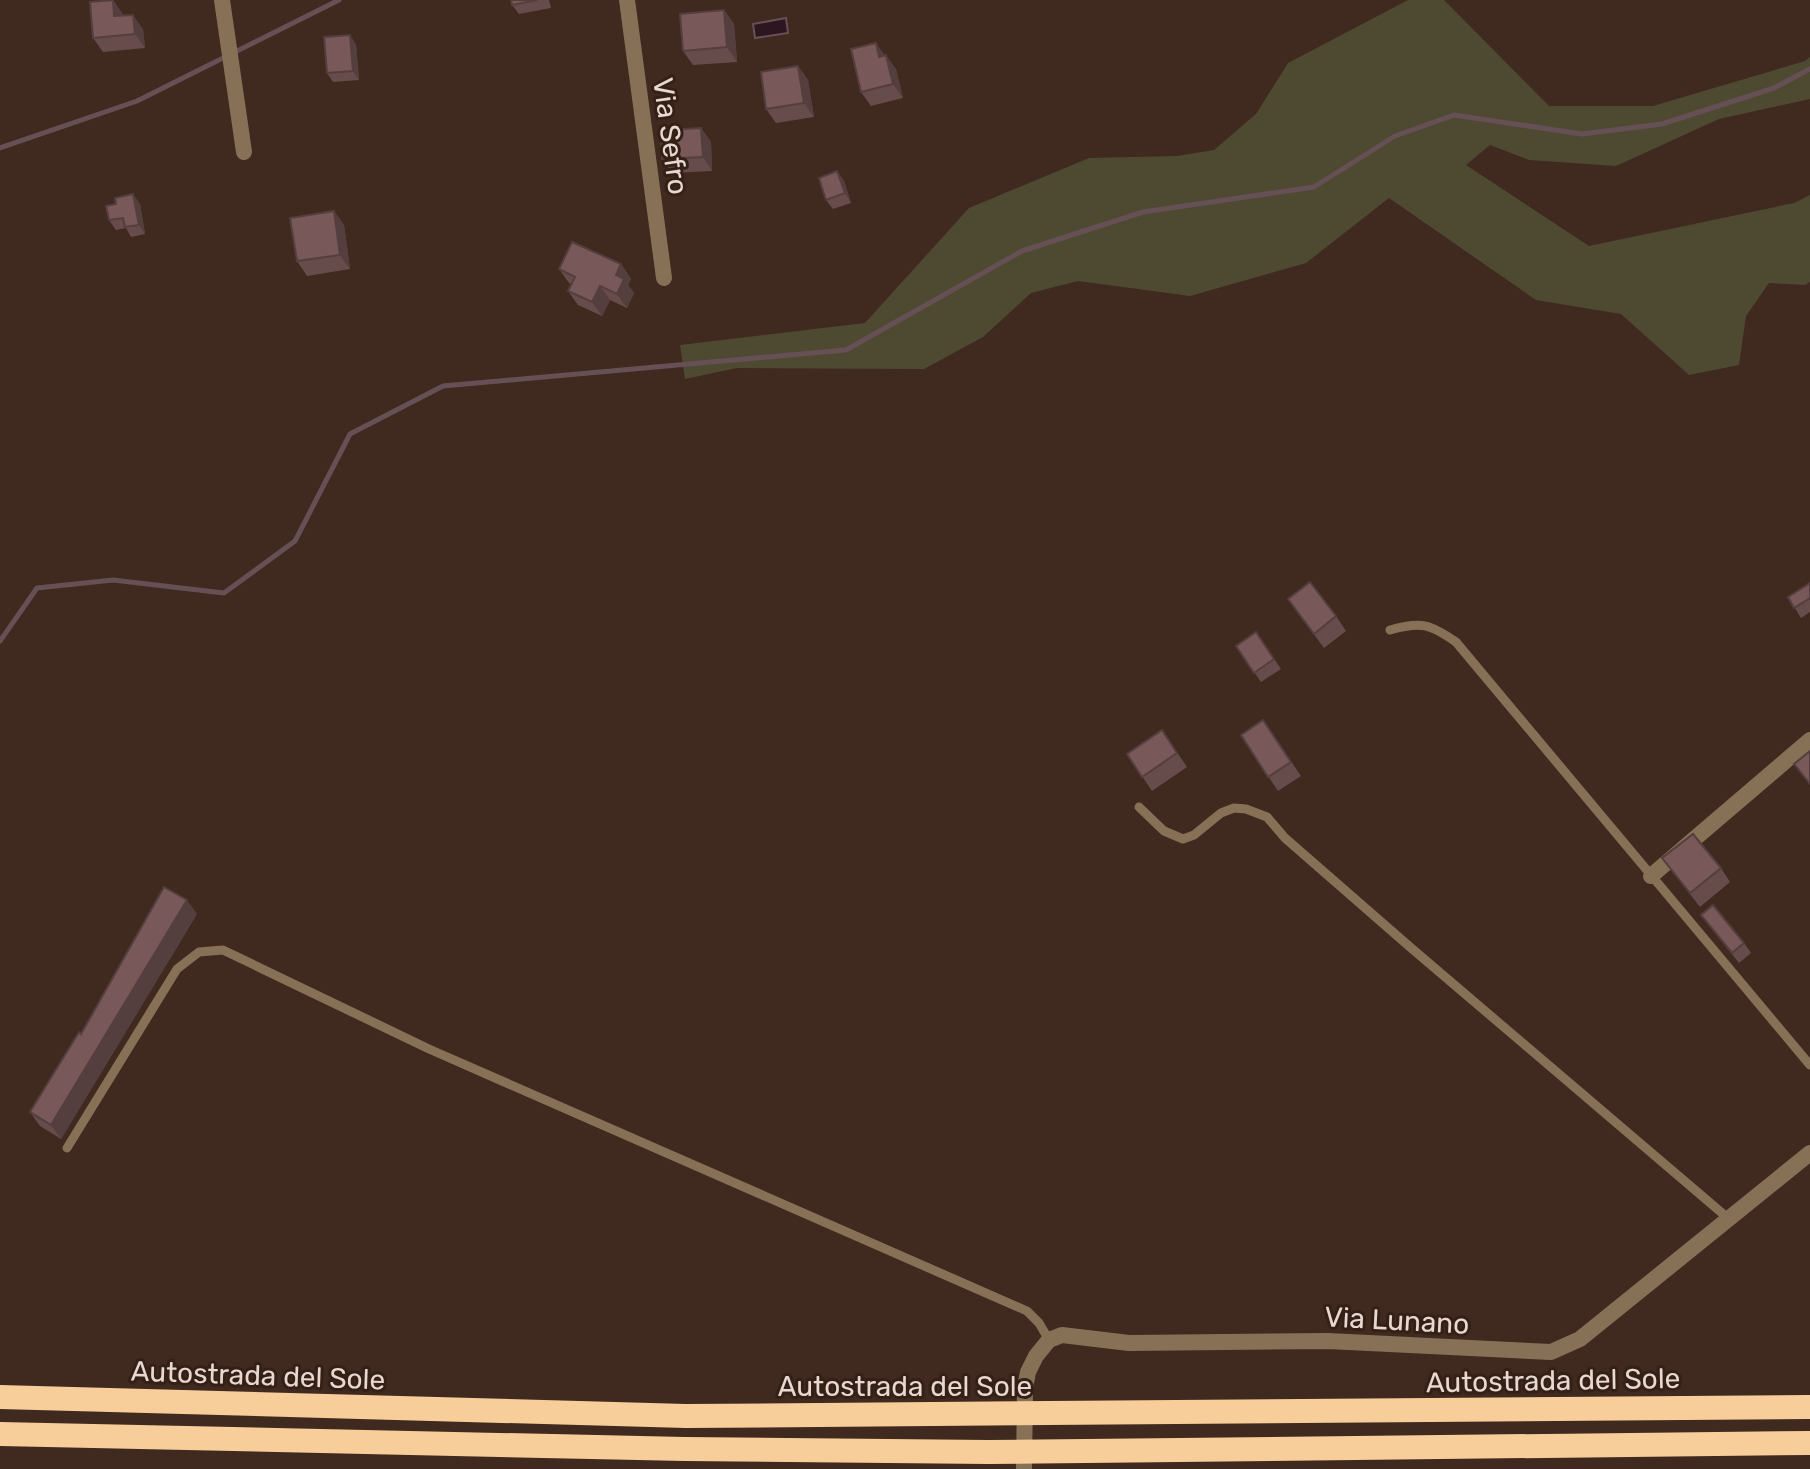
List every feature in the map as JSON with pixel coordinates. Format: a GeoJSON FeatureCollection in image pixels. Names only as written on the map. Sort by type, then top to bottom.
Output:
{"type":"FeatureCollection","features":[{"type":"Feature","properties":{"kind":"highway","name":"Autostrada del Sole"},"geometry":{"type":"LineString","coordinates":[[0,1397],[686,1416],[989,1416],[1810,1407]]}},
{"type":"Feature","properties":{"kind":"highway"},"geometry":{"type":"LineString","coordinates":[[0,1434],[685,1449],[988,1452],[1810,1443]]}},
{"type":"Feature","properties":{"kind":"street"},"geometry":{"type":"LineString","coordinates":[[222,0],[244,152]]}},
{"type":"Feature","properties":{"kind":"street","name":"Via Sefro"},"geometry":{"type":"LineString","coordinates":[[627,0],[664,278]]}},
{"type":"Feature","properties":{"kind":"street"},"geometry":{"type":"LineString","coordinates":[[1651,876],[1810,740]]}},
{"type":"Feature","properties":{"kind":"street","name":"Via Lunano"},"geometry":{"type":"LineString","coordinates":[[1049,1340],[1062,1335],[1129,1343],[1328,1341],[1551,1352],[1580,1339],[1810,1153]]}},
{"type":"Feature","properties":{"kind":"street"},"geometry":{"type":"LineString","coordinates":[[1024,1469],[1025,1388],[1036,1356],[1049,1340]]}},
{"type":"Feature","properties":{"kind":"lane"},"geometry":{"type":"LineString","coordinates":[[1390,630],[1412,624],[1427,625],[1456,642],[1810,1065]]}},
{"type":"Feature","properties":{"kind":"lane"},"geometry":{"type":"LineString","coordinates":[[1139,807],[1164,831],[1183,839],[1194,835],[1221,813],[1234,808],[1267,817],[1319,868],[1729,1219]]}},
{"type":"Feature","properties":{"kind":"lane"},"geometry":{"type":"LineString","coordinates":[[67,1148],[177,969],[199,952],[223,950],[429,1049],[1027,1311],[1049,1340]]}},
{"type":"Feature","properties":{"kind":"shaded area"},"geometry":{"type":"Polygon","coordinates":[[[1408,0],[1444,0],[1549,106],[1653,106],[1810,57],[1810,99],[1719,119],[1616,166],[1529,160],[1490,145],[1466,165],[1589,246],[1794,203],[1810,195],[1810,282],[1805,285],[1769,283],[1746,316],[1739,365],[1689,375],[1621,314],[1536,300],[1389,198],[1306,263],[1190,296],[1078,281],[1031,293],[983,337],[924,369],[737,368],[685,379],[680,345],[865,323],[969,208],[1089,158],[1177,156],[1214,150],[1256,114],[1288,63],[1408,0]]]}},
{"type":"Feature","properties":{"kind":"shaded area"},"geometry":{"type":"Polygon","coordinates":[[[786,18],[788,33],[755,38],[753,24],[786,18]]]}},
{"type":"Feature","properties":{"kind":"building"},"geometry":{"type":"Polygon","coordinates":[[[113,0],[114,16],[133,15],[135,34],[93,38],[90,2],[113,0]]]}},
{"type":"Feature","properties":{"kind":"building"},"geometry":{"type":"Polygon","coordinates":[[[511,0],[537,0],[512,5],[511,0]]]}},
{"type":"Feature","properties":{"kind":"building"},"geometry":{"type":"Polygon","coordinates":[[[724,10],[727,47],[683,51],[680,14],[724,10]]]}},
{"type":"Feature","properties":{"kind":"building"},"geometry":{"type":"Polygon","coordinates":[[[350,35],[353,71],[327,73],[324,37],[350,35]]]}},
{"type":"Feature","properties":{"kind":"building"},"geometry":{"type":"Polygon","coordinates":[[[876,43],[879,57],[886,55],[893,84],[861,92],[851,49],[876,43]]]}},
{"type":"Feature","properties":{"kind":"building"},"geometry":{"type":"Polygon","coordinates":[[[798,66],[804,103],[766,109],[761,72],[798,66]]]}},
{"type":"Feature","properties":{"kind":"building"},"geometry":{"type":"Polygon","coordinates":[[[701,128],[703,157],[662,159],[661,130],[701,128]]]}},
{"type":"Feature","properties":{"kind":"building"},"geometry":{"type":"Polygon","coordinates":[[[837,171],[845,193],[826,200],[819,178],[837,171]]]}},
{"type":"Feature","properties":{"kind":"building"},"geometry":{"type":"Polygon","coordinates":[[[133,194],[139,225],[125,227],[123,218],[109,220],[106,206],[116,204],[115,198],[133,194]]]}},
{"type":"Feature","properties":{"kind":"building"},"geometry":{"type":"Polygon","coordinates":[[[334,211],[340,255],[297,261],[290,218],[334,211]]]}},
{"type":"Feature","properties":{"kind":"building"},"geometry":{"type":"Polygon","coordinates":[[[572,242],[621,264],[616,275],[624,279],[617,294],[600,286],[592,302],[568,291],[575,277],[559,269],[572,242]]]}},
{"type":"Feature","properties":{"kind":"building"},"geometry":{"type":"Polygon","coordinates":[[[1310,582],[1336,616],[1314,634],[1288,599],[1310,582]]]}},
{"type":"Feature","properties":{"kind":"building"},"geometry":{"type":"Polygon","coordinates":[[[1810,583],[1810,598],[1794,608],[1788,597],[1810,583]]]}},
{"type":"Feature","properties":{"kind":"building"},"geometry":{"type":"Polygon","coordinates":[[[1256,632],[1274,659],[1254,673],[1236,646],[1256,632]]]}},
{"type":"Feature","properties":{"kind":"building"},"geometry":{"type":"Polygon","coordinates":[[[1263,720],[1291,762],[1268,777],[1241,735],[1263,720]]]}},
{"type":"Feature","properties":{"kind":"building"},"geometry":{"type":"Polygon","coordinates":[[[1162,730],[1177,753],[1142,777],[1127,754],[1162,730]]]}},
{"type":"Feature","properties":{"kind":"building"},"geometry":{"type":"Polygon","coordinates":[[[1810,751],[1810,784],[1794,764],[1810,751]]]}},
{"type":"Feature","properties":{"kind":"building"},"geometry":{"type":"Polygon","coordinates":[[[1693,834],[1721,868],[1690,893],[1662,858],[1693,834]]]}},
{"type":"Feature","properties":{"kind":"building"},"geometry":{"type":"Polygon","coordinates":[[[164,887],[187,900],[51,1125],[30,1112],[79,1032],[81,1034],[164,887]]]}},
{"type":"Feature","properties":{"kind":"building"},"geometry":{"type":"Polygon","coordinates":[[[1713,905],[1744,943],[1732,953],[1701,915],[1713,905]]]}},
{"type":"Feature","properties":{"kind":"waterway"},"geometry":{"type":"LineString","coordinates":[[0,148],[137,101],[339,0]]}},
{"type":"Feature","properties":{"kind":"waterway"},"geometry":{"type":"LineString","coordinates":[[0,641],[37,588],[113,580],[224,593],[295,541],[350,434],[443,386],[846,350],[1022,251],[1143,212],[1314,187],[1395,136],[1454,115],[1582,134],[1662,124],[1774,88],[1810,69]]}}]}
